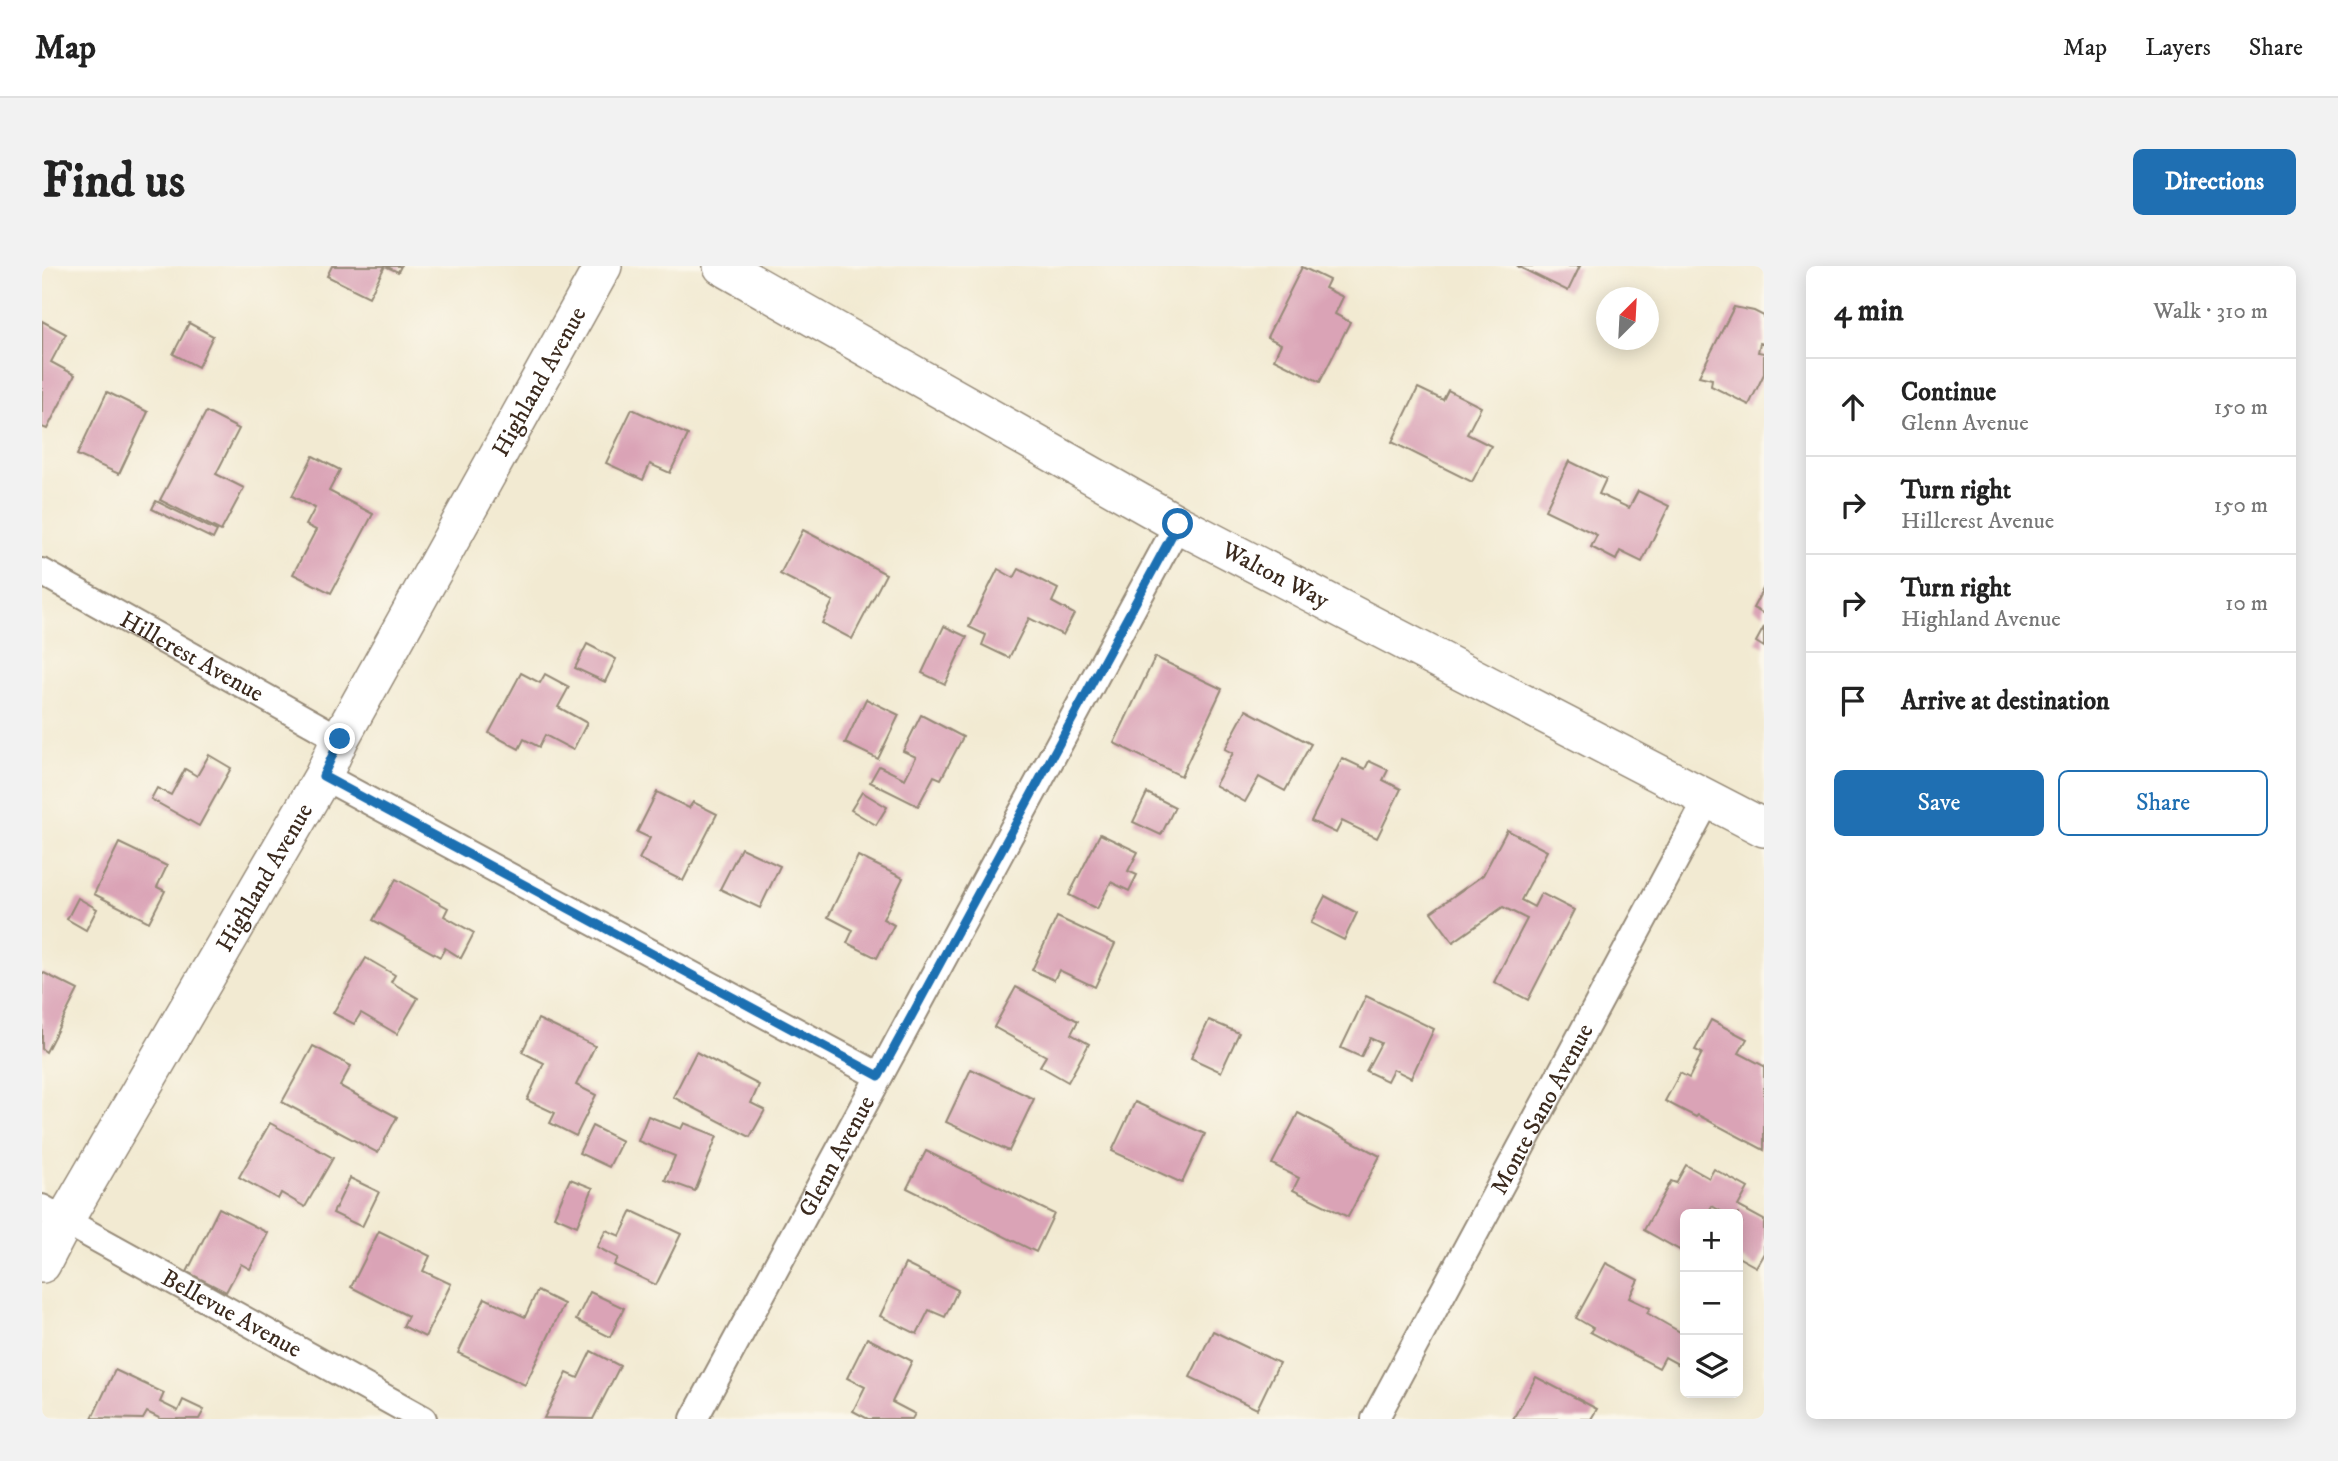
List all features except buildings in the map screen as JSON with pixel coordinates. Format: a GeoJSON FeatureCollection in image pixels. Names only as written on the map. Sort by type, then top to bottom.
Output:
{"type":"FeatureCollection","features":[{"type":"Feature","properties":{"kind":"main road","name":"Highland Avenue"},"geometry":{"type":"LineString","coordinates":[[42,1264],[54,1214],[323,776],[340,739],[603,266]]}},
{"type":"Feature","properties":{"kind":"main road","name":"Walton Way"},"geometry":{"type":"LineString","coordinates":[[722,266],[1178,524],[1764,828]]}},
{"type":"Feature","properties":{"kind":"street","name":"Glenn Avenue"},"geometry":{"type":"LineString","coordinates":[[694,1419],[1178,524]]}},
{"type":"Feature","properties":{"kind":"street","name":"Hillcrest Avenue"},"geometry":{"type":"LineString","coordinates":[[42,572],[340,739]]}},
{"type":"Feature","properties":{"kind":"street"},"geometry":{"type":"LineString","coordinates":[[323,776],[879,1076]]}},
{"type":"Feature","properties":{"kind":"street","name":"Monte Sano Avenue"},"geometry":{"type":"LineString","coordinates":[[1375,1419],[1708,799]]}},
{"type":"Feature","properties":{"kind":"street","name":"Bellevue Avenue"},"geometry":{"type":"LineString","coordinates":[[54,1214],[423,1419]]}},
{"type":"Feature","properties":{"kind":"route"},"geometry":{"type":"LineString","coordinates":[[340,739],[323,776],[879,1076],[1178,524]]}}]}
